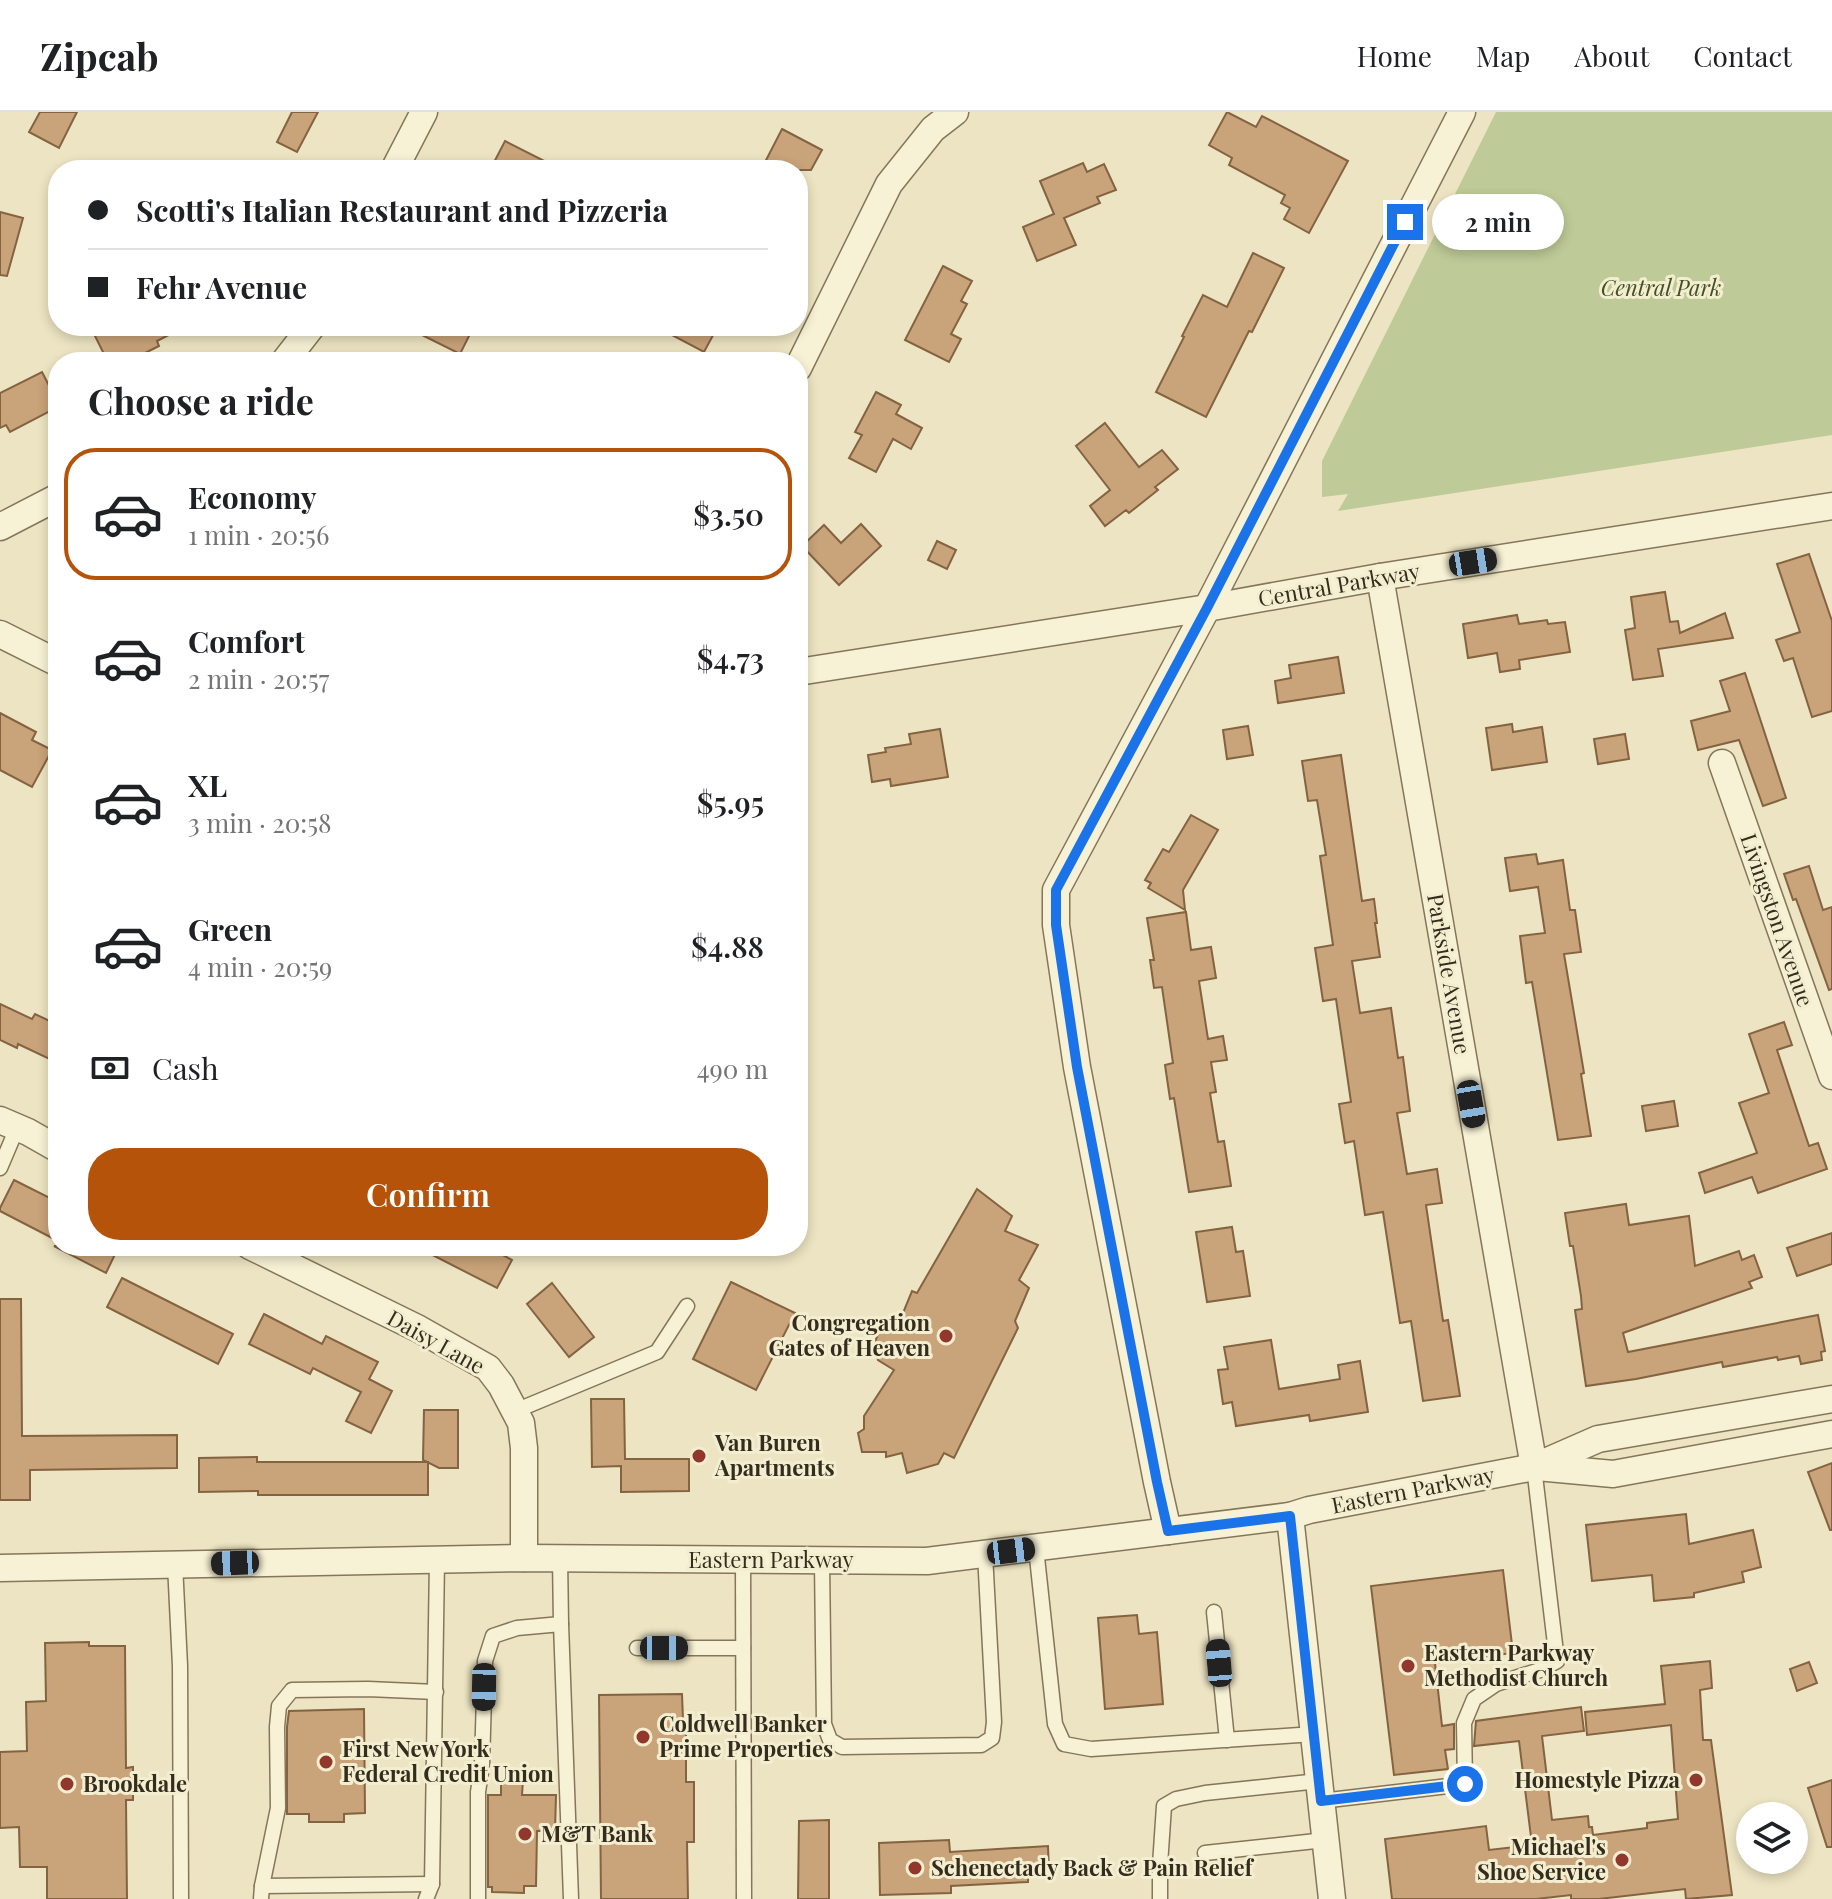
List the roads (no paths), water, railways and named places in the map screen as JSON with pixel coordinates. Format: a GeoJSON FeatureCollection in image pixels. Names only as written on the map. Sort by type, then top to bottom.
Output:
{"type":"FeatureCollection","features":[{"type":"Feature","properties":{"kind":"street"},"geometry":{"type":"LineString","coordinates":[[399,160],[424,112]]}},
{"type":"Feature","properties":{"kind":"street"},"geometry":{"type":"LineString","coordinates":[[806,352],[889,184],[933,129],[955,112]]}},
{"type":"Feature","properties":{"kind":"street"},"geometry":{"type":"LineString","coordinates":[[1168,1531],[1077,1067],[1056,925],[1056,890],[1207,608],[1462,112]]}},
{"type":"Feature","properties":{"kind":"street"},"geometry":{"type":"LineString","coordinates":[[292,352],[304,336]]}},
{"type":"Feature","properties":{"kind":"street"},"geometry":{"type":"LineString","coordinates":[[0,527],[48,502]]}},
{"type":"Feature","properties":{"kind":"street","name":"Central Parkway"},"geometry":{"type":"LineString","coordinates":[[808,670],[1832,506]]}},
{"type":"Feature","properties":{"kind":"street","name":"Parkside Avenue"},"geometry":{"type":"LineString","coordinates":[[1380,577],[1534,1467]]}},
{"type":"Feature","properties":{"kind":"street"},"geometry":{"type":"LineString","coordinates":[[0,634],[48,658]]}},
{"type":"Feature","properties":{"kind":"street","name":"Livingston Avenue"},"geometry":{"type":"LineString","coordinates":[[1722,763],[1832,1076]]}},
{"type":"Feature","properties":{"kind":"street"},"geometry":{"type":"LineString","coordinates":[[8,1124],[48,1140]]}},
{"type":"Feature","properties":{"kind":"street","name":"Daisy Lane"},"geometry":{"type":"LineString","coordinates":[[270,1256],[419,1329],[488,1368],[501,1385],[521,1423],[524,1448],[524,1558]]}},
{"type":"Feature","properties":{"kind":"street","name":"Eastern Parkway"},"geometry":{"type":"LineString","coordinates":[[0,1568],[524,1558],[927,1561],[1290,1516],[1534,1467],[1598,1439],[1832,1399]]}},
{"type":"Feature","properties":{"kind":"street","name":"Eastern Parkway"},"geometry":{"type":"LineString","coordinates":[[1534,1467],[1613,1474],[1832,1434]]}},
{"type":"Feature","properties":{"kind":"street"},"geometry":{"type":"LineString","coordinates":[[1290,1516],[1332,1899]]}},
{"type":"Feature","properties":{"kind":"lane"},"geometry":{"type":"LineString","coordinates":[[0,1168],[8,1124]]}},
{"type":"Feature","properties":{"kind":"lane"},"geometry":{"type":"LineString","coordinates":[[515,1411],[657,1352],[687,1306]]}},
{"type":"Feature","properties":{"kind":"lane"},"geometry":{"type":"LineString","coordinates":[[1160,1899],[1164,1806],[1176,1799],[1205,1793],[1465,1784],[1464,1723],[1474,1699],[1496,1684],[1540,1670],[1557,1661],[1534,1467]]}},
{"type":"Feature","properties":{"kind":"lane"},"geometry":{"type":"LineString","coordinates":[[1036,1548],[1055,1724],[1064,1744],[1091,1749],[1314,1734]]}},
{"type":"Feature","properties":{"kind":"lane"},"geometry":{"type":"LineString","coordinates":[[822,1561],[824,1724],[830,1740],[842,1747],[981,1745],[992,1738],[994,1722],[985,1554]]}},
{"type":"Feature","properties":{"kind":"lane"},"geometry":{"type":"LineString","coordinates":[[560,1558],[571,1899]]}},
{"type":"Feature","properties":{"kind":"lane"},"geometry":{"type":"LineString","coordinates":[[426,1899],[432,1884],[437,1560]]}},
{"type":"Feature","properties":{"kind":"lane"},"geometry":{"type":"LineString","coordinates":[[743,1561],[744,1899]]}},
{"type":"Feature","properties":{"kind":"lane"},"geometry":{"type":"LineString","coordinates":[[175,1564],[180,1666],[181,1899]]}},
{"type":"Feature","properties":{"kind":"lane"},"geometry":{"type":"LineString","coordinates":[[1214,1612],[1227,1740]]}},
{"type":"Feature","properties":{"kind":"lane"},"geometry":{"type":"LineString","coordinates":[[478,1899],[478,1792],[482,1765],[485,1661],[493,1636],[517,1628],[561,1624]]}},
{"type":"Feature","properties":{"kind":"lane"},"geometry":{"type":"LineString","coordinates":[[637,1648],[743,1648]]}},
{"type":"Feature","properties":{"kind":"lane"},"geometry":{"type":"LineString","coordinates":[[432,1884],[262,1892],[278,1808],[279,1706],[292,1690],[436,1692]]}},
{"type":"Feature","properties":{"kind":"lane"},"geometry":{"type":"LineString","coordinates":[[1205,1853],[1325,1840]]}},
{"type":"Feature","properties":{"kind":"place","name":"Congregation Gates of Heaven"},"geometry":{"type":"Point","coordinates":[946,1336]}},
{"type":"Feature","properties":{"kind":"place","name":"Van Buren Apartments"},"geometry":{"type":"Point","coordinates":[699,1456]}},
{"type":"Feature","properties":{"kind":"place","name":"Eastern Parkway Methodist Church"},"geometry":{"type":"Point","coordinates":[1408,1666]}},
{"type":"Feature","properties":{"kind":"place","name":"Coldwell Banker Prime Properties"},"geometry":{"type":"Point","coordinates":[643,1737]}},
{"type":"Feature","properties":{"kind":"place","name":"First New York Federal Credit Union"},"geometry":{"type":"Point","coordinates":[326,1762]}},
{"type":"Feature","properties":{"kind":"place","name":"Homestyle Pizza"},"geometry":{"type":"Point","coordinates":[1696,1780]}},
{"type":"Feature","properties":{"kind":"place","name":"Brookdale"},"geometry":{"type":"Point","coordinates":[67,1784]}},
{"type":"Feature","properties":{"kind":"place","name":"M&T Bank"},"geometry":{"type":"Point","coordinates":[525,1834]}},
{"type":"Feature","properties":{"kind":"place","name":"Michael's Shoe Service"},"geometry":{"type":"Point","coordinates":[1622,1860]}},
{"type":"Feature","properties":{"kind":"place","name":"Schenectady Back & Pain Relief"},"geometry":{"type":"Point","coordinates":[915,1868]}},
{"type":"Feature","properties":{"kind":"park label","name":"Central Park"},"geometry":{"type":"Point","coordinates":[1661,288]}}]}
